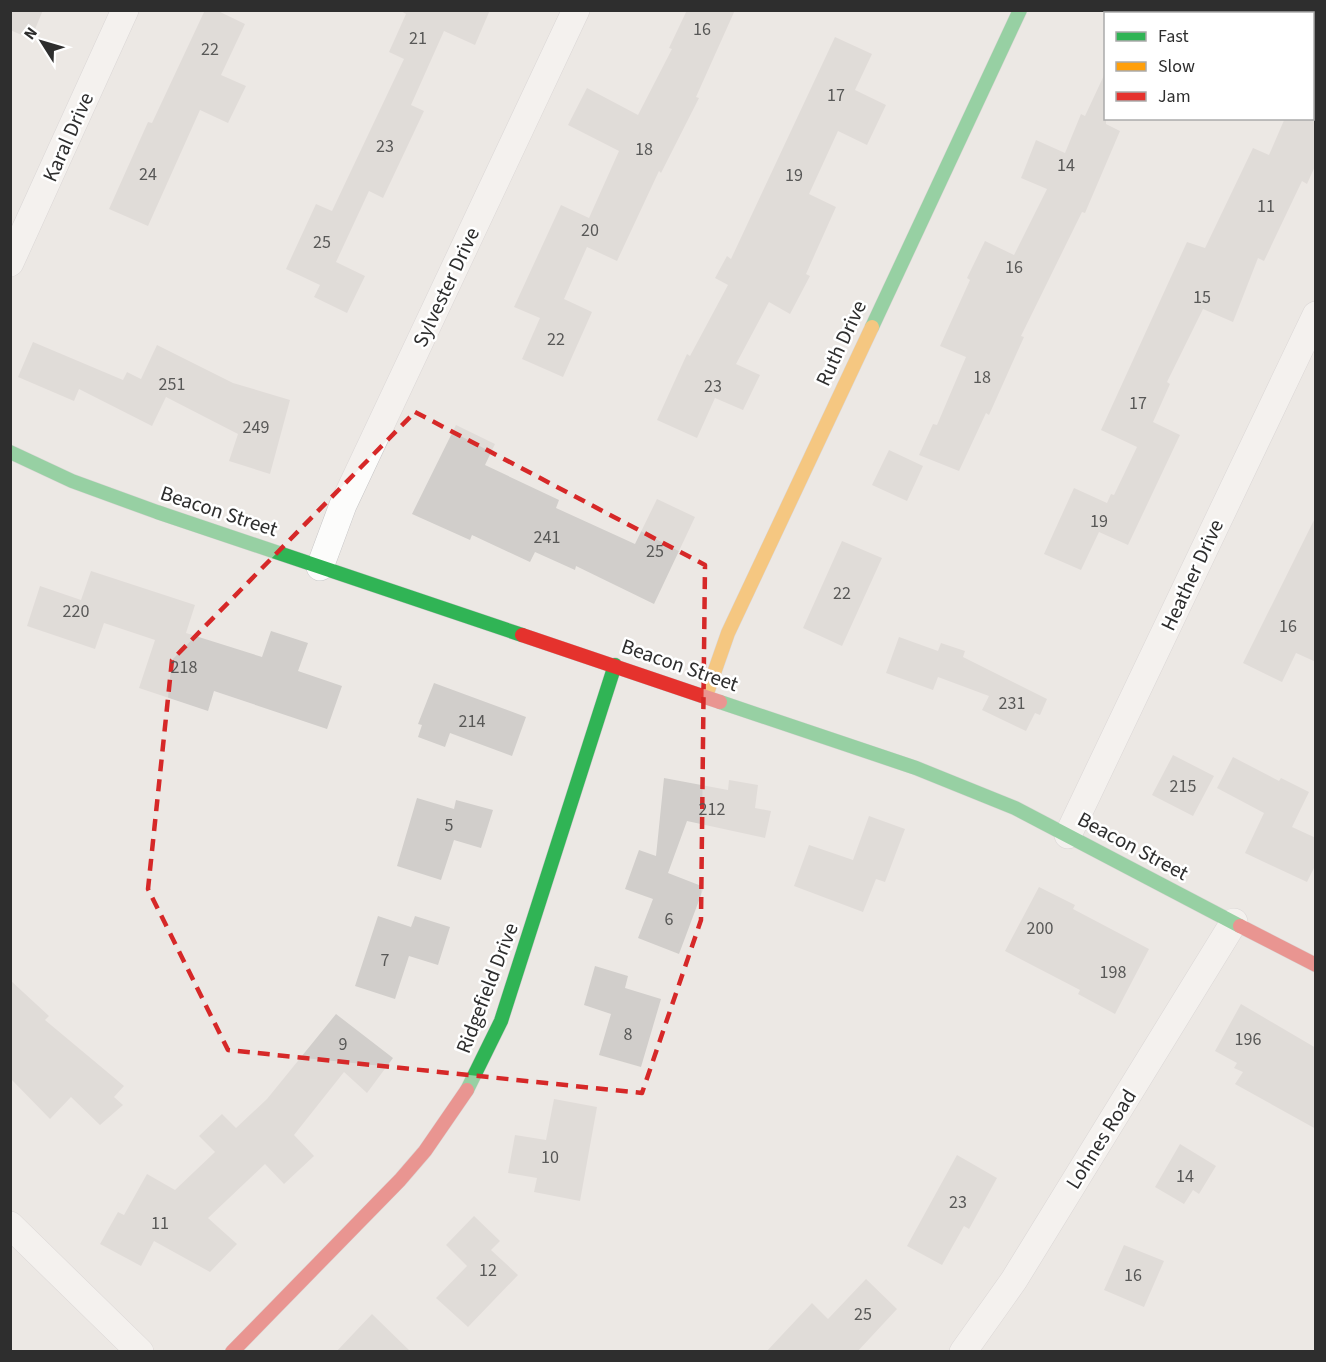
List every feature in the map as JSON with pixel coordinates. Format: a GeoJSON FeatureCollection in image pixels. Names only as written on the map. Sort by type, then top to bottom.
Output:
{"type":"FeatureCollection","features":[{"type":"Feature","properties":{"kind":"street","name":"Karal Drive"},"geometry":{"type":"LineString","coordinates":[[10,263],[124,10]]}},
{"type":"Feature","properties":{"kind":"street","name":"Sylvester Drive"},"geometry":{"type":"LineString","coordinates":[[321,567],[343,505],[576,10]]}},
{"type":"Feature","properties":{"kind":"street","name":"Ruth Drive"},"geometry":{"type":"LineString","coordinates":[[706,696],[728,633],[1020,10]]}},
{"type":"Feature","properties":{"kind":"street","name":"Heather Drive"},"geometry":{"type":"LineString","coordinates":[[1068,835],[1316,315]]}},
{"type":"Feature","properties":{"kind":"street","name":"Beacon Street"},"geometry":{"type":"LineString","coordinates":[[10,452],[115,498],[916,768],[1015,808],[1316,965]]}},
{"type":"Feature","properties":{"kind":"street","name":"Ridgefield Drive"},"geometry":{"type":"LineString","coordinates":[[232,1352],[400,1180],[425,1151],[468,1089],[489,1048],[514,984],[615,665]]}},
{"type":"Feature","properties":{"kind":"street","name":"Lohnes Road"},"geometry":{"type":"LineString","coordinates":[[963,1352],[1014,1280],[1234,922]]}},
{"type":"Feature","properties":{"kind":"street"},"geometry":{"type":"LineString","coordinates":[[10,1225],[140,1352]]}},
{"type":"Feature","properties":{"kind":"highlighted area"},"geometry":{"type":"Polygon","coordinates":[[[415,412],[705,565],[701,920],[642,1093],[228,1050],[148,889],[172,660],[415,412]]]}},
{"type":"Feature","properties":{"kind":"building"},"geometry":{"type":"Polygon","coordinates":[[[10,10],[43,10],[31,39],[10,30],[10,10]]]}},
{"type":"Feature","properties":{"kind":"building"},"geometry":{"type":"Polygon","coordinates":[[[205,10],[216,10],[245,24],[221,75],[246,86],[228,123],[200,110],[148,226],[109,209],[148,122],[152,123],[205,10]]]}},
{"type":"Feature","properties":{"kind":"building"},"geometry":{"type":"Polygon","coordinates":[[[399,10],[490,10],[475,45],[444,31],[411,105],[424,111],[383,198],[369,191],[336,262],[365,276],[347,313],[314,297],[320,285],[286,269],[316,204],[332,211],[404,59],[389,52],[406,14],[399,10]]]}},
{"type":"Feature","properties":{"kind":"building"},"geometry":{"type":"Polygon","coordinates":[[[687,10],[735,10],[696,97],[699,98],[661,173],[659,171],[617,261],[587,247],[564,299],[592,312],[563,377],[522,359],[540,318],[514,307],[561,205],[589,218],[619,151],[568,125],[587,88],[638,115],[672,49],[669,48],[687,10]]]}},
{"type":"Feature","properties":{"kind":"building"},"geometry":{"type":"Polygon","coordinates":[[[835,37],[872,54],[855,90],[886,105],[867,145],[838,131],[809,194],[836,207],[806,274],[810,276],[790,314],[769,302],[736,364],[760,375],[743,410],[715,398],[697,438],[657,420],[687,354],[690,356],[728,285],[715,278],[727,256],[731,259],[835,37]]]}},
{"type":"Feature","properties":{"kind":"building"},"geometry":{"type":"Polygon","coordinates":[[[1104,75],[1104,120],[1106,124],[1120,131],[1085,213],[1082,212],[1021,336],[1024,337],[989,415],[986,413],[959,471],[919,455],[933,424],[937,425],[966,357],[940,346],[970,280],[967,278],[985,241],[1014,255],[1047,189],[1021,178],[1036,140],[1065,153],[1081,114],[1085,116],[1104,75]]]}},
{"type":"Feature","properties":{"kind":"building"},"geometry":{"type":"Polygon","coordinates":[[[1316,118],[1316,164],[1307,184],[1302,181],[1264,261],[1258,258],[1233,322],[1203,309],[1167,382],[1170,384],[1153,422],[1180,435],[1128,545],[1099,532],[1081,570],[1044,554],[1074,488],[1107,503],[1111,494],[1114,495],[1137,447],[1101,430],[1187,242],[1205,248],[1253,148],[1269,155],[1284,120],[1314,120],[1316,118]]]}},
{"type":"Feature","properties":{"kind":"building"},"geometry":{"type":"Polygon","coordinates":[[[33,342],[123,380],[127,372],[141,379],[157,345],[233,383],[290,400],[270,474],[229,461],[238,434],[166,397],[152,426],[79,389],[74,401],[18,377],[33,342]]]}},
{"type":"Feature","properties":{"kind":"building"},"geometry":{"type":"Polygon","coordinates":[[[456,425],[495,444],[485,465],[559,500],[556,508],[635,544],[657,499],[695,517],[654,604],[576,566],[575,570],[535,552],[530,562],[472,535],[470,540],[412,514],[456,425]]]}},
{"type":"Feature","properties":{"kind":"building"},"geometry":{"type":"Polygon","coordinates":[[[889,450],[923,466],[907,501],[872,485],[889,450]]]}},
{"type":"Feature","properties":{"kind":"building"},"geometry":{"type":"Polygon","coordinates":[[[1316,516],[1316,662],[1296,653],[1282,682],[1243,663],[1316,516]]]}},
{"type":"Feature","properties":{"kind":"building"},"geometry":{"type":"Polygon","coordinates":[[[842,541],[882,558],[842,646],[803,628],[842,541]]]}},
{"type":"Feature","properties":{"kind":"building"},"geometry":{"type":"Polygon","coordinates":[[[91,571],[195,605],[186,633],[262,657],[271,631],[308,643],[298,671],[342,686],[327,729],[214,691],[208,711],[139,688],[155,640],[104,623],[95,649],[27,626],[40,586],[81,600],[91,571]]]}},
{"type":"Feature","properties":{"kind":"building"},"geometry":{"type":"Polygon","coordinates":[[[899,637],[938,651],[941,643],[965,651],[963,657],[1047,699],[1040,715],[1035,713],[1026,731],[982,710],[989,696],[938,677],[933,690],[886,673],[899,637]]]}},
{"type":"Feature","properties":{"kind":"building"},"geometry":{"type":"Polygon","coordinates":[[[434,683],[526,717],[512,756],[450,733],[445,747],[418,737],[422,725],[418,724],[434,683]]]}},
{"type":"Feature","properties":{"kind":"building"},"geometry":{"type":"Polygon","coordinates":[[[1173,755],[1214,776],[1193,816],[1152,795],[1173,755]]]}},
{"type":"Feature","properties":{"kind":"building"},"geometry":{"type":"Polygon","coordinates":[[[1233,757],[1279,781],[1281,778],[1309,792],[1292,827],[1316,838],[1316,864],[1307,882],[1245,853],[1264,813],[1217,788],[1233,757]]]}},
{"type":"Feature","properties":{"kind":"building"},"geometry":{"type":"Polygon","coordinates":[[[664,778],[728,790],[729,780],[758,785],[755,808],[771,811],[765,838],[687,821],[668,873],[704,887],[679,954],[638,938],[653,899],[625,889],[639,850],[656,856],[664,778]]]}},
{"type":"Feature","properties":{"kind":"building"},"geometry":{"type":"Polygon","coordinates":[[[417,798],[454,809],[456,800],[493,810],[481,848],[454,840],[441,880],[397,866],[417,798]]]}},
{"type":"Feature","properties":{"kind":"building"},"geometry":{"type":"Polygon","coordinates":[[[869,816],[905,829],[885,882],[876,879],[863,912],[794,886],[809,845],[853,860],[869,816]]]}},
{"type":"Feature","properties":{"kind":"building"},"geometry":{"type":"Polygon","coordinates":[[[1039,887],[1075,905],[1073,909],[1149,949],[1115,1014],[1078,994],[1080,990],[1005,951],[1039,887]]]}},
{"type":"Feature","properties":{"kind":"building"},"geometry":{"type":"Polygon","coordinates":[[[378,916],[411,927],[415,916],[450,927],[438,965],[409,956],[395,999],[355,986],[378,916]]]}},
{"type":"Feature","properties":{"kind":"building"},"geometry":{"type":"Polygon","coordinates":[[[595,966],[628,976],[625,988],[661,999],[641,1067],[599,1055],[611,1014],[584,1005],[595,966]]]}},
{"type":"Feature","properties":{"kind":"building"},"geometry":{"type":"Polygon","coordinates":[[[10,980],[49,1016],[45,1020],[124,1086],[114,1097],[123,1105],[100,1125],[71,1097],[50,1119],[10,1078],[10,980]]]}},
{"type":"Feature","properties":{"kind":"building"},"geometry":{"type":"Polygon","coordinates":[[[1241,1004],[1316,1048],[1316,1129],[1235,1084],[1243,1072],[1234,1068],[1237,1063],[1215,1051],[1241,1004]]]}},
{"type":"Feature","properties":{"kind":"building"},"geometry":{"type":"Polygon","coordinates":[[[336,1014],[393,1058],[367,1093],[344,1072],[294,1135],[314,1156],[284,1184],[265,1164],[208,1218],[237,1244],[210,1272],[154,1241],[141,1266],[100,1244],[118,1212],[124,1215],[147,1174],[175,1190],[215,1152],[199,1136],[222,1114],[236,1128],[267,1099],[336,1014]]]}},
{"type":"Feature","properties":{"kind":"building"},"geometry":{"type":"Polygon","coordinates":[[[554,1099],[597,1107],[580,1201],[534,1192],[537,1178],[508,1173],[515,1135],[546,1140],[554,1099]]]}},
{"type":"Feature","properties":{"kind":"building"},"geometry":{"type":"Polygon","coordinates":[[[1180,1144],[1216,1166],[1199,1194],[1193,1190],[1184,1204],[1155,1187],[1180,1144]]]}},
{"type":"Feature","properties":{"kind":"building"},"geometry":{"type":"Polygon","coordinates":[[[957,1155],[997,1178],[969,1229],[964,1226],[942,1265],[907,1246],[957,1155]]]}},
{"type":"Feature","properties":{"kind":"building"},"geometry":{"type":"Polygon","coordinates":[[[474,1216],[500,1241],[491,1250],[518,1275],[468,1327],[436,1298],[467,1266],[446,1245],[474,1216]]]}},
{"type":"Feature","properties":{"kind":"building"},"geometry":{"type":"Polygon","coordinates":[[[1124,1245],[1164,1261],[1144,1307],[1104,1290],[1124,1245]]]}},
{"type":"Feature","properties":{"kind":"building"},"geometry":{"type":"Polygon","coordinates":[[[866,1279],[897,1309],[857,1352],[766,1352],[812,1303],[828,1319],[866,1279]]]}},
{"type":"Feature","properties":{"kind":"building"},"geometry":{"type":"Polygon","coordinates":[[[372,1314],[411,1352],[336,1352],[372,1314]]]}},
{"type":"Feature","properties":{"kind":"traffic: fast"},"geometry":{"type":"LineString","coordinates":[[872,327],[1020,10]]}},
{"type":"Feature","properties":{"kind":"traffic: fast"},"geometry":{"type":"LineString","coordinates":[[10,452],[72,481],[157,512],[522,635]]}},
{"type":"Feature","properties":{"kind":"traffic: fast"},"geometry":{"type":"LineString","coordinates":[[467,1090],[501,1021],[615,665]]}},
{"type":"Feature","properties":{"kind":"traffic: fast"},"geometry":{"type":"LineString","coordinates":[[720,702],[916,768],[1015,808],[1240,926]]}},
{"type":"Feature","properties":{"kind":"traffic: slow"},"geometry":{"type":"LineString","coordinates":[[706,696],[728,633],[872,327]]}},
{"type":"Feature","properties":{"kind":"traffic: jam"},"geometry":{"type":"LineString","coordinates":[[522,635],[720,702]]}},
{"type":"Feature","properties":{"kind":"traffic: jam"},"geometry":{"type":"LineString","coordinates":[[1240,926],[1316,965]]}},
{"type":"Feature","properties":{"kind":"traffic: jam"},"geometry":{"type":"LineString","coordinates":[[232,1352],[400,1180],[425,1151],[467,1090]]}}]}
